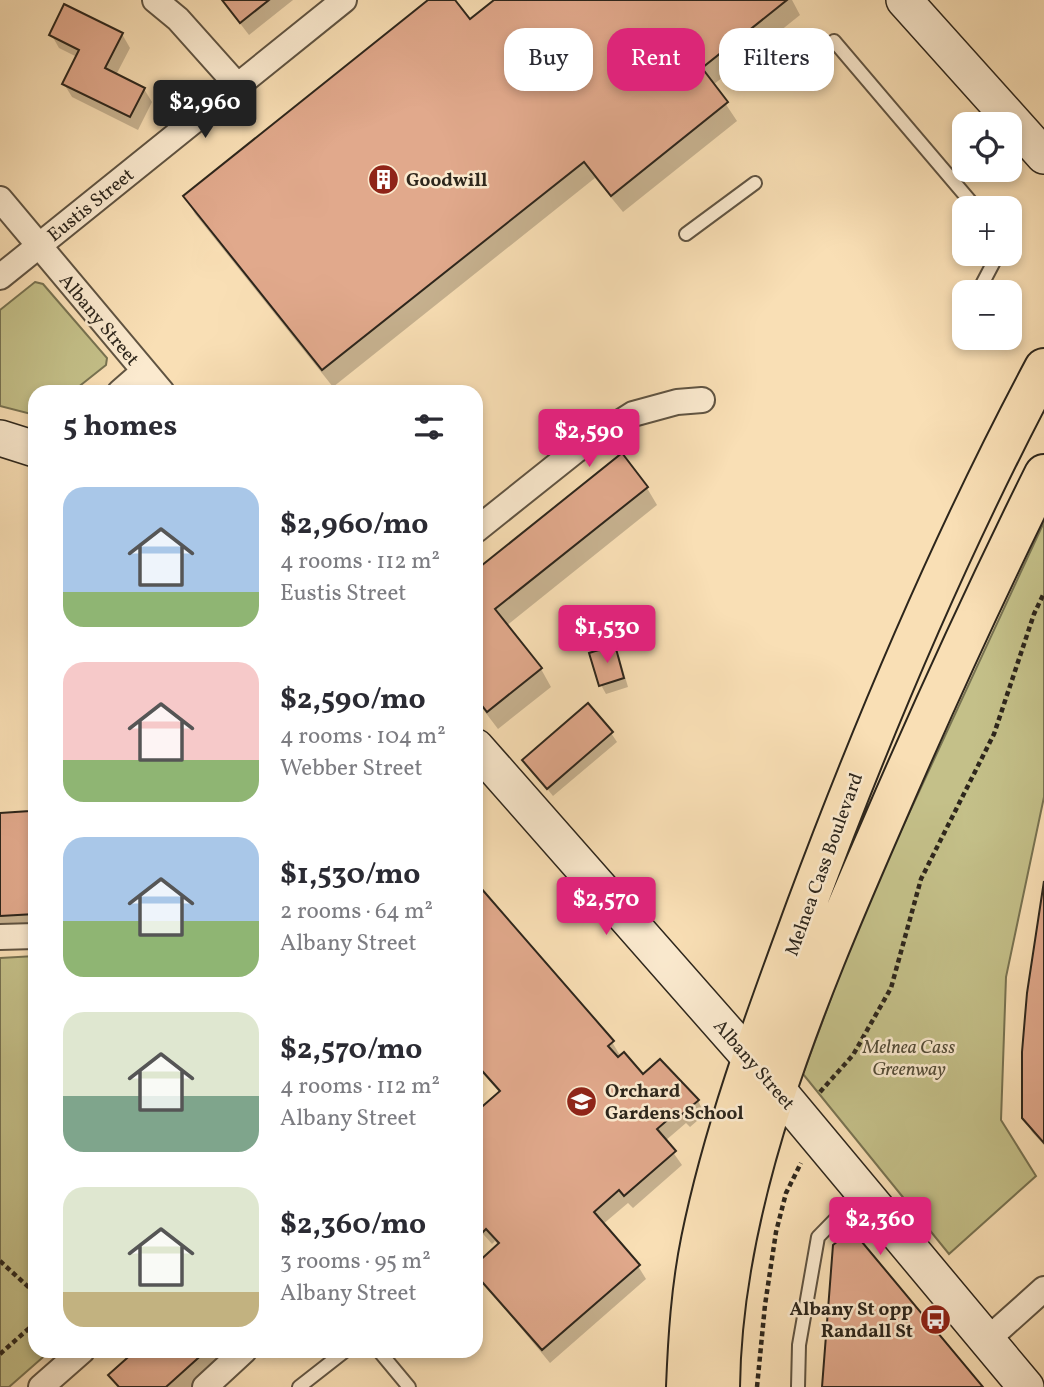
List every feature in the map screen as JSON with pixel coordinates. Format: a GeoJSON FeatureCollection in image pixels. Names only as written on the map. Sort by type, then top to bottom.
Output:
{"type":"FeatureCollection","features":[{"type":"Feature","properties":{"kind":"main road"},"geometry":{"type":"LineString","coordinates":[[904,0],[1044,156]]}},
{"type":"Feature","properties":{"kind":"main road","name":"Melnea Cass Boulevard"},"geometry":{"type":"LineString","coordinates":[[685,1387],[690,1311],[701,1242],[718,1169],[752,1061],[832,838],[890,690],[972,510],[1044,368]]}},
{"type":"Feature","properties":{"kind":"main road"},"geometry":{"type":"LineString","coordinates":[[0,438],[28,447]]}},
{"type":"Feature","properties":{"kind":"main road","name":"Melnea Cass Boulevard"},"geometry":{"type":"LineString","coordinates":[[720,1387],[724,1325],[738,1236],[796,1094],[827,957],[939,693],[1044,474]]}},
{"type":"Feature","properties":{"kind":"main road","name":"Albany Street"},"geometry":{"type":"LineString","coordinates":[[483,755],[752,1061],[796,1094],[862,1192],[1026,1387]]}},
{"type":"Feature","properties":{"kind":"street"},"geometry":{"type":"LineString","coordinates":[[155,0],[178,19],[237,85]]}},
{"type":"Feature","properties":{"kind":"street","name":"Eustis Street"},"geometry":{"type":"LineString","coordinates":[[0,277],[344,0]]}},
{"type":"Feature","properties":{"kind":"street","name":"Albany Street"},"geometry":{"type":"LineString","coordinates":[[0,199],[156,385]]}},
{"type":"Feature","properties":{"kind":"street"},"geometry":{"type":"LineString","coordinates":[[128,385],[144,371]]}},
{"type":"Feature","properties":{"kind":"street"},"geometry":{"type":"LineString","coordinates":[[483,524],[575,451],[634,414],[677,401],[702,400]]}},
{"type":"Feature","properties":{"kind":"street"},"geometry":{"type":"LineString","coordinates":[[0,937],[28,936]]}},
{"type":"Feature","properties":{"kind":"street"},"geometry":{"type":"LineString","coordinates":[[987,1340],[1044,1289]]}},
{"type":"Feature","properties":{"kind":"street"},"geometry":{"type":"LineString","coordinates":[[41,1387],[74,1358]]}},
{"type":"Feature","properties":{"kind":"street"},"geometry":{"type":"LineString","coordinates":[[205,1387],[236,1358]]}},
{"type":"Feature","properties":{"kind":"lane"},"geometry":{"type":"LineString","coordinates":[[834,41],[966,196]]}},
{"type":"Feature","properties":{"kind":"lane"},"geometry":{"type":"LineString","coordinates":[[686,234],[755,183]]}},
{"type":"Feature","properties":{"kind":"lane"},"geometry":{"type":"LineString","coordinates":[[798,1387],[799,1345],[818,1237],[862,1192]]}},
{"type":"Feature","properties":{"kind":"lane"},"geometry":{"type":"LineString","coordinates":[[299,1387],[336,1358]]}},
{"type":"Feature","properties":{"kind":"lane"},"geometry":{"type":"LineString","coordinates":[[385,1358],[409,1387]]}},
{"type":"Feature","properties":{"kind":"path"},"geometry":{"type":"LineString","coordinates":[[796,1094],[853,1055],[891,988],[921,879],[994,734],[1034,614],[1044,593]]}},
{"type":"Feature","properties":{"kind":"path"},"geometry":{"type":"LineString","coordinates":[[757,1387],[776,1232],[786,1193],[799,1170]]}},
{"type":"Feature","properties":{"kind":"path"},"geometry":{"type":"LineString","coordinates":[[0,1261],[28,1287]]}},
{"type":"Feature","properties":{"kind":"path"},"geometry":{"type":"LineString","coordinates":[[0,1354],[28,1329]]}},
{"type":"Feature","properties":{"kind":"green space"},"geometry":{"type":"Polygon","coordinates":[[[35,282],[43,284],[107,358],[106,365],[81,385],[28,385],[28,413],[0,406],[0,310],[35,282]]]}},
{"type":"Feature","properties":{"kind":"green space","name":"Melnea Cass Greenway"},"geometry":{"type":"Polygon","coordinates":[[[1044,522],[1044,797],[1006,977],[1001,1120],[1036,1176],[949,1254],[803,1074],[861,917],[1044,522]]]}},
{"type":"Feature","properties":{"kind":"green space"},"geometry":{"type":"Polygon","coordinates":[[[28,956],[28,1358],[42,1358],[9,1387],[0,1387],[0,958],[28,956]]]}},
{"type":"Feature","properties":{"kind":"building"},"geometry":{"type":"Polygon","coordinates":[[[222,0],[269,0],[240,23],[222,0]]]}},
{"type":"Feature","properties":{"kind":"building","name":"Goodwill"},"geometry":{"type":"Polygon","coordinates":[[[428,0],[455,0],[470,19],[494,0],[787,0],[752,28],[719,28],[719,54],[705,66],[705,28],[607,28],[607,91],[705,91],[705,72],[728,102],[611,196],[584,162],[322,370],[183,196],[428,0]]]}},
{"type":"Feature","properties":{"kind":"building"},"geometry":{"type":"Polygon","coordinates":[[[64,4],[123,33],[105,68],[145,88],[130,117],[62,84],[79,50],[49,35],[64,4]]]}},
{"type":"Feature","properties":{"kind":"building"},"geometry":{"type":"Polygon","coordinates":[[[622,453],[648,487],[495,609],[542,668],[487,712],[483,707],[483,564],[622,453]]]}},
{"type":"Feature","properties":{"kind":"building"},"geometry":{"type":"Polygon","coordinates":[[[615,645],[624,678],[599,686],[589,653],[615,645]]]}},
{"type":"Feature","properties":{"kind":"building"},"geometry":{"type":"Polygon","coordinates":[[[588,703],[613,732],[547,789],[522,760],[588,703]]]}},
{"type":"Feature","properties":{"kind":"building"},"geometry":{"type":"Polygon","coordinates":[[[28,811],[28,914],[0,916],[0,813],[28,811]]]}},
{"type":"Feature","properties":{"kind":"building"},"geometry":{"type":"Polygon","coordinates":[[[1044,881],[1044,1143],[1022,1118],[1022,1052],[1027,993],[1044,881]]]}},
{"type":"Feature","properties":{"kind":"building"},"geometry":{"type":"Polygon","coordinates":[[[483,890],[614,1041],[608,1046],[618,1057],[624,1052],[643,1074],[660,1059],[699,1100],[681,1115],[678,1111],[657,1129],[676,1151],[624,1196],[619,1190],[594,1212],[640,1265],[542,1350],[483,1283],[483,1258],[499,1243],[486,1229],[483,1232],[483,1106],[500,1091],[483,1072],[483,890]]]}},
{"type":"Feature","properties":{"kind":"building"},"geometry":{"type":"Polygon","coordinates":[[[852,1230],[983,1387],[822,1387],[833,1245],[852,1230]]]}},
{"type":"Feature","properties":{"kind":"building"},"geometry":{"type":"Polygon","coordinates":[[[127,1358],[198,1358],[166,1387],[119,1387],[108,1375],[127,1358]]]}},
{"type":"Feature","properties":{"kind":"place","name":"Goodwill"},"geometry":{"type":"Point","coordinates":[383,179]}},
{"type":"Feature","properties":{"kind":"place","name":"Orchard Gardens School"},"geometry":{"type":"Point","coordinates":[582,1101]}},
{"type":"Feature","properties":{"kind":"place","name":"Albany St opp Randall St"},"geometry":{"type":"Point","coordinates":[936,1319]}}]}
